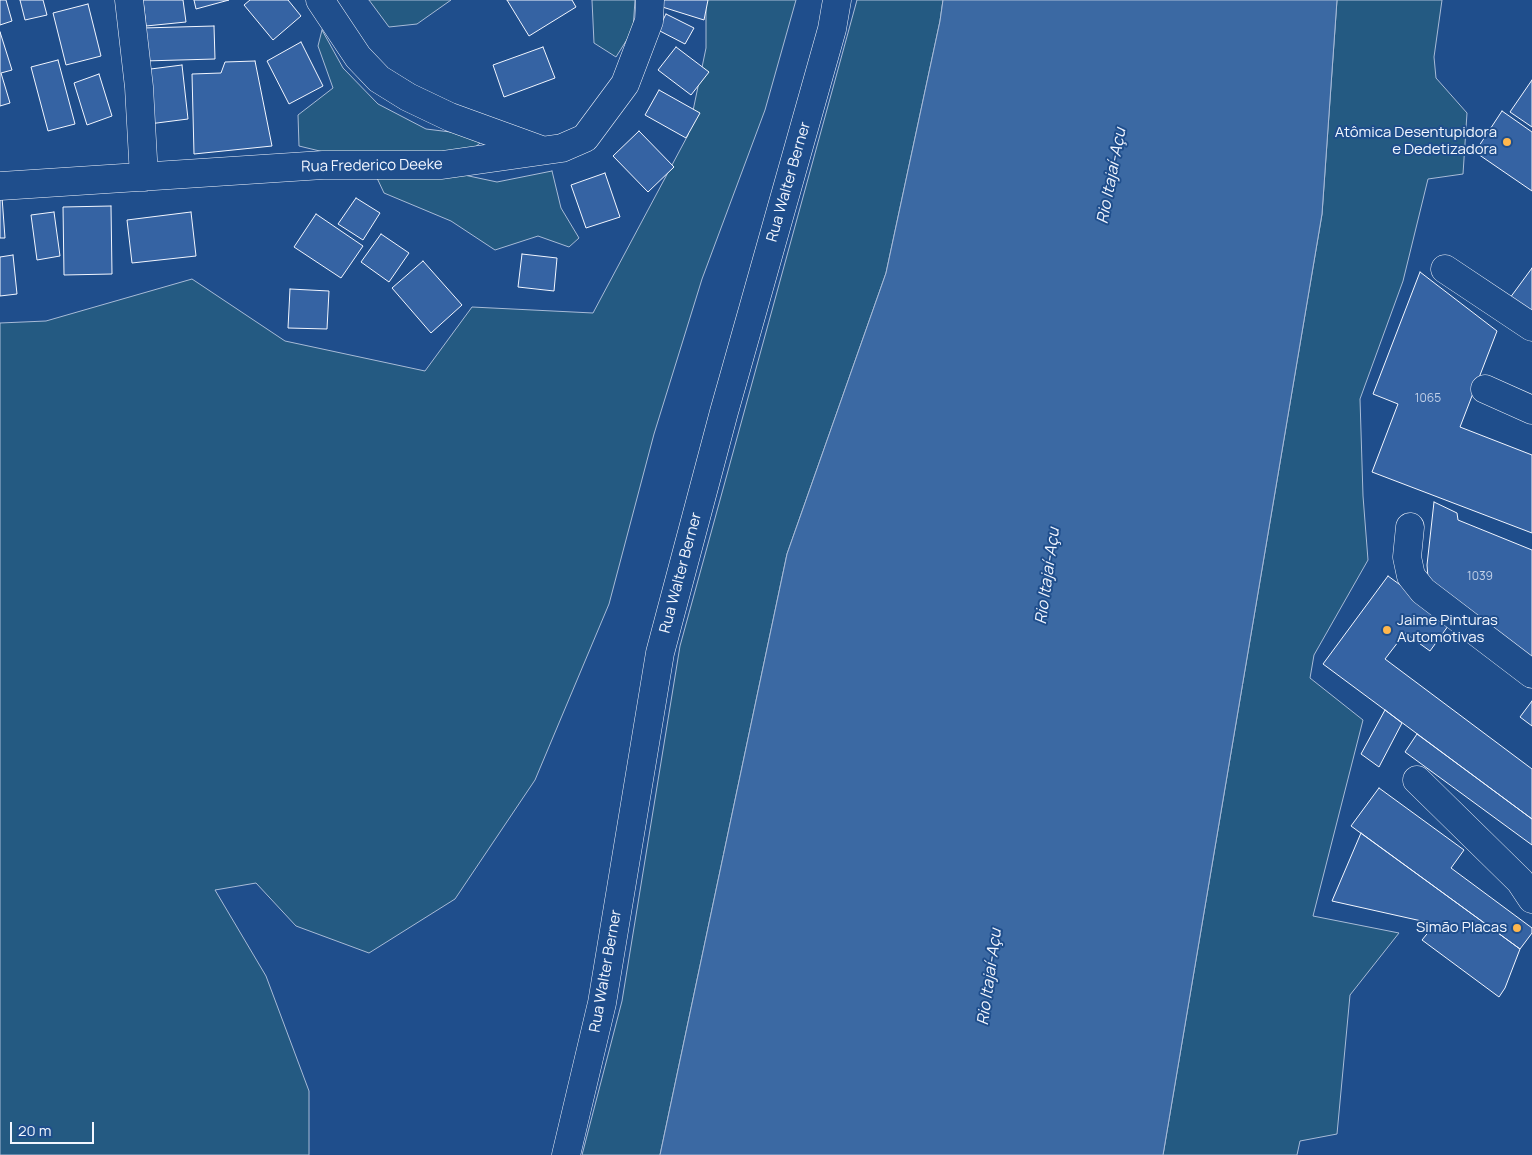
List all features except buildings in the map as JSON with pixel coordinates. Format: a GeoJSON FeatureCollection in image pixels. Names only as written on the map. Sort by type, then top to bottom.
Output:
{"type":"FeatureCollection","features":[{"type":"Feature","properties":{"kind":"street"},"geometry":{"type":"LineString","coordinates":[[129,0],[139,87],[144,176]]}},
{"type":"Feature","properties":{"kind":"street"},"geometry":{"type":"LineString","coordinates":[[320,0],[358,57],[379,79],[408,97],[450,117],[544,151]]}},
{"type":"Feature","properties":{"kind":"street","name":"Rua Frederico Deeke"},"geometry":{"type":"LineString","coordinates":[[0,186],[323,165],[442,165],[562,148],[585,138],[625,84],[649,21],[650,0]]}},
{"type":"Feature","properties":{"kind":"street","name":"Rua Walter Berner"},"geometry":{"type":"LineString","coordinates":[[566,1155],[602,1003],[660,653],[727,402],[832,29],[837,0]]}},
{"type":"Feature","properties":{"kind":"street"},"geometry":{"type":"LineString","coordinates":[[1445,269],[1532,327]]}},
{"type":"Feature","properties":{"kind":"street"},"geometry":{"type":"LineString","coordinates":[[1485,389],[1532,410]]}},
{"type":"Feature","properties":{"kind":"street"},"geometry":{"type":"LineString","coordinates":[[1410,527],[1407,557],[1411,576],[1422,591],[1532,674]]}},
{"type":"Feature","properties":{"kind":"street"},"geometry":{"type":"LineString","coordinates":[[1417,780],[1520,881],[1532,899]]}},
{"type":"Feature","properties":{"kind":"shaded area"},"geometry":{"type":"Polygon","coordinates":[[[369,0],[451,0],[417,24],[389,27],[369,0]]]}},
{"type":"Feature","properties":{"kind":"shaded area"},"geometry":{"type":"Polygon","coordinates":[[[592,0],[635,0],[633,30],[616,57],[594,43],[592,0]]]}},
{"type":"Feature","properties":{"kind":"shaded area"},"geometry":{"type":"Polygon","coordinates":[[[706,0],[796,0],[765,110],[702,279],[654,434],[609,604],[535,780],[455,899],[369,953],[296,926],[256,883],[215,890],[266,976],[309,1091],[309,1155],[0,1155],[0,323],[46,321],[192,279],[285,341],[425,371],[472,307],[593,313],[688,135],[706,48],[706,0]]]}},
{"type":"Feature","properties":{"kind":"shaded area"},"geometry":{"type":"Polygon","coordinates":[[[857,0],[943,0],[886,273],[787,554],[660,1155],[582,1155],[622,1001],[680,646],[857,0]]]}},
{"type":"Feature","properties":{"kind":"shaded area"},"geometry":{"type":"Polygon","coordinates":[[[1337,0],[1442,0],[1434,57],[1436,78],[1467,113],[1463,174],[1428,179],[1403,281],[1360,399],[1363,496],[1368,560],[1314,655],[1310,678],[1363,720],[1313,916],[1399,933],[1350,995],[1337,1134],[1300,1141],[1297,1155],[1163,1155],[1322,214],[1337,0]]]}},
{"type":"Feature","properties":{"kind":"shaded area"},"geometry":{"type":"Polygon","coordinates":[[[322,30],[343,68],[378,104],[426,129],[475,135],[480,143],[473,149],[448,153],[328,153],[299,146],[298,115],[333,88],[318,46],[322,30]]]}},
{"type":"Feature","properties":{"kind":"shaded area"},"geometry":{"type":"Polygon","coordinates":[[[552,171],[561,208],[579,238],[569,247],[538,236],[495,250],[451,221],[384,193],[377,178],[450,172],[497,182],[552,171]]]}},
{"type":"Feature","properties":{"kind":"water","name":"Rio Itajaí-Açu"},"geometry":{"type":"Polygon","coordinates":[[[943,0],[1337,0],[1322,214],[1163,1155],[660,1155],[787,554],[886,273],[943,0]]]}},
{"type":"Feature","properties":{"kind":"place","name":"Atômica Desentupidora e Dedetizadora"},"geometry":{"type":"Point","coordinates":[1507,142]}},
{"type":"Feature","properties":{"kind":"place","name":"Jaime Pinturas Automotivas"},"geometry":{"type":"Point","coordinates":[1387,630]}},
{"type":"Feature","properties":{"kind":"place","name":"Simão Placas"},"geometry":{"type":"Point","coordinates":[1517,928]}}]}
